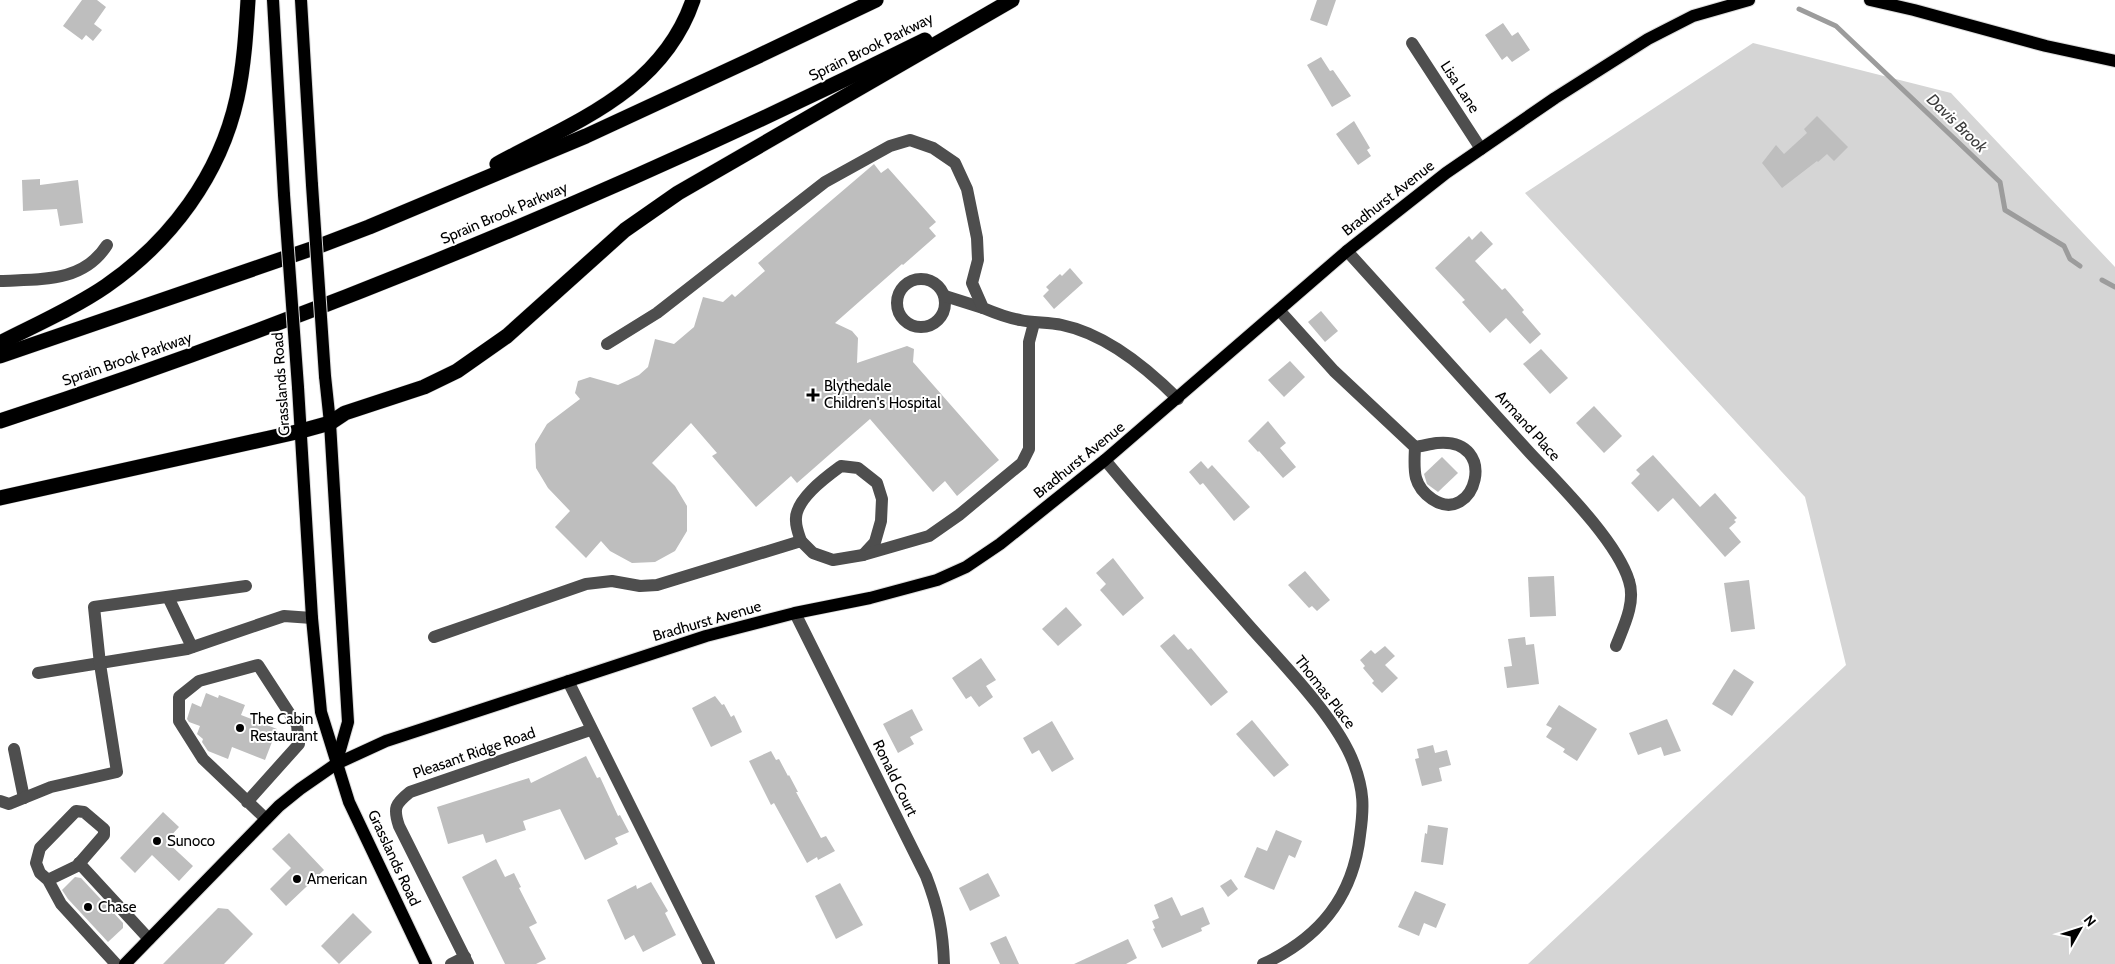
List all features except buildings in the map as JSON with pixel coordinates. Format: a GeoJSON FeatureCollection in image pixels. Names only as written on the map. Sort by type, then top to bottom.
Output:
{"type":"FeatureCollection","features":[{"type":"Feature","properties":{"kind":"highway"},"geometry":{"type":"LineString","coordinates":[[0,343],[86,298],[118,277],[162,239],[191,202],[215,163],[232,118],[241,75],[248,0]]}},
{"type":"Feature","properties":{"kind":"highway"},"geometry":{"type":"LineString","coordinates":[[422,205],[624,94],[638,83],[663,56],[684,22],[692,0]]}},
{"type":"Feature","properties":{"kind":"highway"},"geometry":{"type":"LineString","coordinates":[[0,356],[314,248],[422,205],[634,114],[876,0]]}},
{"type":"Feature","properties":{"kind":"highway","name":"Sprain Brook Parkway"},"geometry":{"type":"LineString","coordinates":[[0,421],[207,349],[407,272],[534,220],[789,106],[1005,0]]}},
{"type":"Feature","properties":{"kind":"highway"},"geometry":{"type":"LineString","coordinates":[[0,498],[301,431],[330,422],[345,413],[440,380],[475,360],[508,336],[625,230],[678,192],[1012,0]]}},
{"type":"Feature","properties":{"kind":"main road","name":"Grasslands Road"},"geometry":{"type":"LineString","coordinates":[[273,0],[312,618],[322,712],[336,764],[349,802],[426,964]]}},
{"type":"Feature","properties":{"kind":"main road"},"geometry":{"type":"LineString","coordinates":[[301,0],[325,376],[330,422],[348,722],[336,764]]}},
{"type":"Feature","properties":{"kind":"main road","name":"Bradhurst Avenue"},"geometry":{"type":"LineString","coordinates":[[125,964],[266,819],[300,788],[336,764],[386,741],[706,636],[937,580],[966,567],[1000,544],[1105,460],[1347,251],[1438,179],[1555,98],[1648,38],[1693,16],[1749,0]]}},
{"type":"Feature","properties":{"kind":"main road"},"geometry":{"type":"LineString","coordinates":[[1870,0],[2046,46],[2115,61]]}},
{"type":"Feature","properties":{"kind":"street","name":"Lisa Lane"},"geometry":{"type":"LineString","coordinates":[[1412,43],[1481,149]]}},
{"type":"Feature","properties":{"kind":"street"},"geometry":{"type":"LineString","coordinates":[[607,344],[657,313],[825,182],[890,146],[910,140],[933,148],[955,163],[967,189],[978,238],[978,260],[972,283],[983,308]]}},
{"type":"Feature","properties":{"kind":"street"},"geometry":{"type":"LineString","coordinates":[[0,281],[60,278],[72,274],[100,256],[107,245]]}},
{"type":"Feature","properties":{"kind":"street","name":"Armand Place"},"geometry":{"type":"LineString","coordinates":[[1347,251],[1564,490],[1611,546],[1622,563],[1632,591],[1630,608],[1616,646]]}},
{"type":"Feature","properties":{"kind":"street"},"geometry":{"type":"LineString","coordinates":[[945,296],[983,308],[1003,317],[1034,323],[1062,325],[1094,336],[1122,352],[1158,379],[1178,398]]}},
{"type":"Feature","properties":{"kind":"street"},"geometry":{"type":"LineString","coordinates":[[1280,310],[1334,371],[1415,447],[1415,474],[1418,486],[1424,494],[1444,505],[1456,504],[1472,490],[1477,478],[1477,468],[1474,460],[1466,451],[1459,446],[1438,443],[1415,447]]}},
{"type":"Feature","properties":{"kind":"street"},"geometry":{"type":"LineString","coordinates":[[863,555],[875,542],[881,521],[882,499],[877,483],[858,468],[841,466],[812,490],[804,500],[796,519],[801,541],[813,553],[833,560],[863,555],[929,536],[959,515],[1022,463],[1029,449],[1030,342],[1034,323]]}},
{"type":"Feature","properties":{"kind":"street","name":"Thomas Place"},"geometry":{"type":"LineString","coordinates":[[1105,460],[1285,666],[1318,707],[1342,738],[1354,763],[1361,784],[1364,805],[1358,850],[1352,876],[1344,895],[1331,913],[1304,940],[1263,964]]}},
{"type":"Feature","properties":{"kind":"street"},"geometry":{"type":"LineString","coordinates":[[434,637],[586,584],[612,581],[640,586],[657,585],[801,541]]}},
{"type":"Feature","properties":{"kind":"street"},"geometry":{"type":"LineString","coordinates":[[0,800],[9,804],[51,787],[117,772],[100,664],[94,607],[246,586]]}},
{"type":"Feature","properties":{"kind":"street"},"geometry":{"type":"LineString","coordinates":[[168,597],[192,647]]}},
{"type":"Feature","properties":{"kind":"street","name":"Ronald Court"},"geometry":{"type":"LineString","coordinates":[[795,613],[926,876],[937,905],[944,945],[944,964]]}},
{"type":"Feature","properties":{"kind":"street"},"geometry":{"type":"LineString","coordinates":[[38,673],[192,647],[284,616],[312,618]]}},
{"type":"Feature","properties":{"kind":"street"},"geometry":{"type":"LineString","coordinates":[[247,802],[299,744],[297,725],[258,665],[199,681],[179,697],[179,721],[204,759],[247,802],[266,819]]}},
{"type":"Feature","properties":{"kind":"street"},"geometry":{"type":"LineString","coordinates":[[568,682],[590,730],[709,964]]}},
{"type":"Feature","properties":{"kind":"street","name":"Pleasant Ridge Road"},"geometry":{"type":"LineString","coordinates":[[466,961],[399,826],[395,814],[397,802],[410,792],[590,730]]}},
{"type":"Feature","properties":{"kind":"street"},"geometry":{"type":"LineString","coordinates":[[14,749],[24,798]]}},
{"type":"Feature","properties":{"kind":"street"},"geometry":{"type":"LineString","coordinates":[[48,880],[79,864],[104,835],[104,829],[84,812],[76,811],[40,848],[36,863],[40,873],[48,880],[60,904],[116,964]]}},
{"type":"Feature","properties":{"kind":"street"},"geometry":{"type":"LineString","coordinates":[[79,864],[149,939]]}},
{"type":"Feature","properties":{"kind":"street"},"geometry":{"type":"LineString","coordinates":[[451,964],[466,961]]}},
{"type":"Feature","properties":{"kind":"shaded area"},"geometry":{"type":"Polygon","coordinates":[[[1753,43],[1951,93],[2115,267],[2115,964],[1528,964],[1846,665],[1805,497],[1525,193],[1753,43]]]}},
{"type":"Feature","properties":{"kind":"waterway","name":"Davis Brook"},"geometry":{"type":"LineString","coordinates":[[1799,9],[1836,26],[2000,182],[2005,210],[2064,246],[2070,259],[2080,266]]}},
{"type":"Feature","properties":{"kind":"waterway","name":"Davis Brook"},"geometry":{"type":"LineString","coordinates":[[2102,280],[2115,287]]}},
{"type":"Feature","properties":{"kind":"place","name":"Blythedale Children's Hospital"},"geometry":{"type":"Point","coordinates":[813,395]}},
{"type":"Feature","properties":{"kind":"place","name":"The Cabin Restaurant"},"geometry":{"type":"Point","coordinates":[240,728]}},
{"type":"Feature","properties":{"kind":"place","name":"Sunoco"},"geometry":{"type":"Point","coordinates":[157,841]}},
{"type":"Feature","properties":{"kind":"place","name":"American"},"geometry":{"type":"Point","coordinates":[297,879]}},
{"type":"Feature","properties":{"kind":"place","name":"Chase"},"geometry":{"type":"Point","coordinates":[88,907]}}]}
